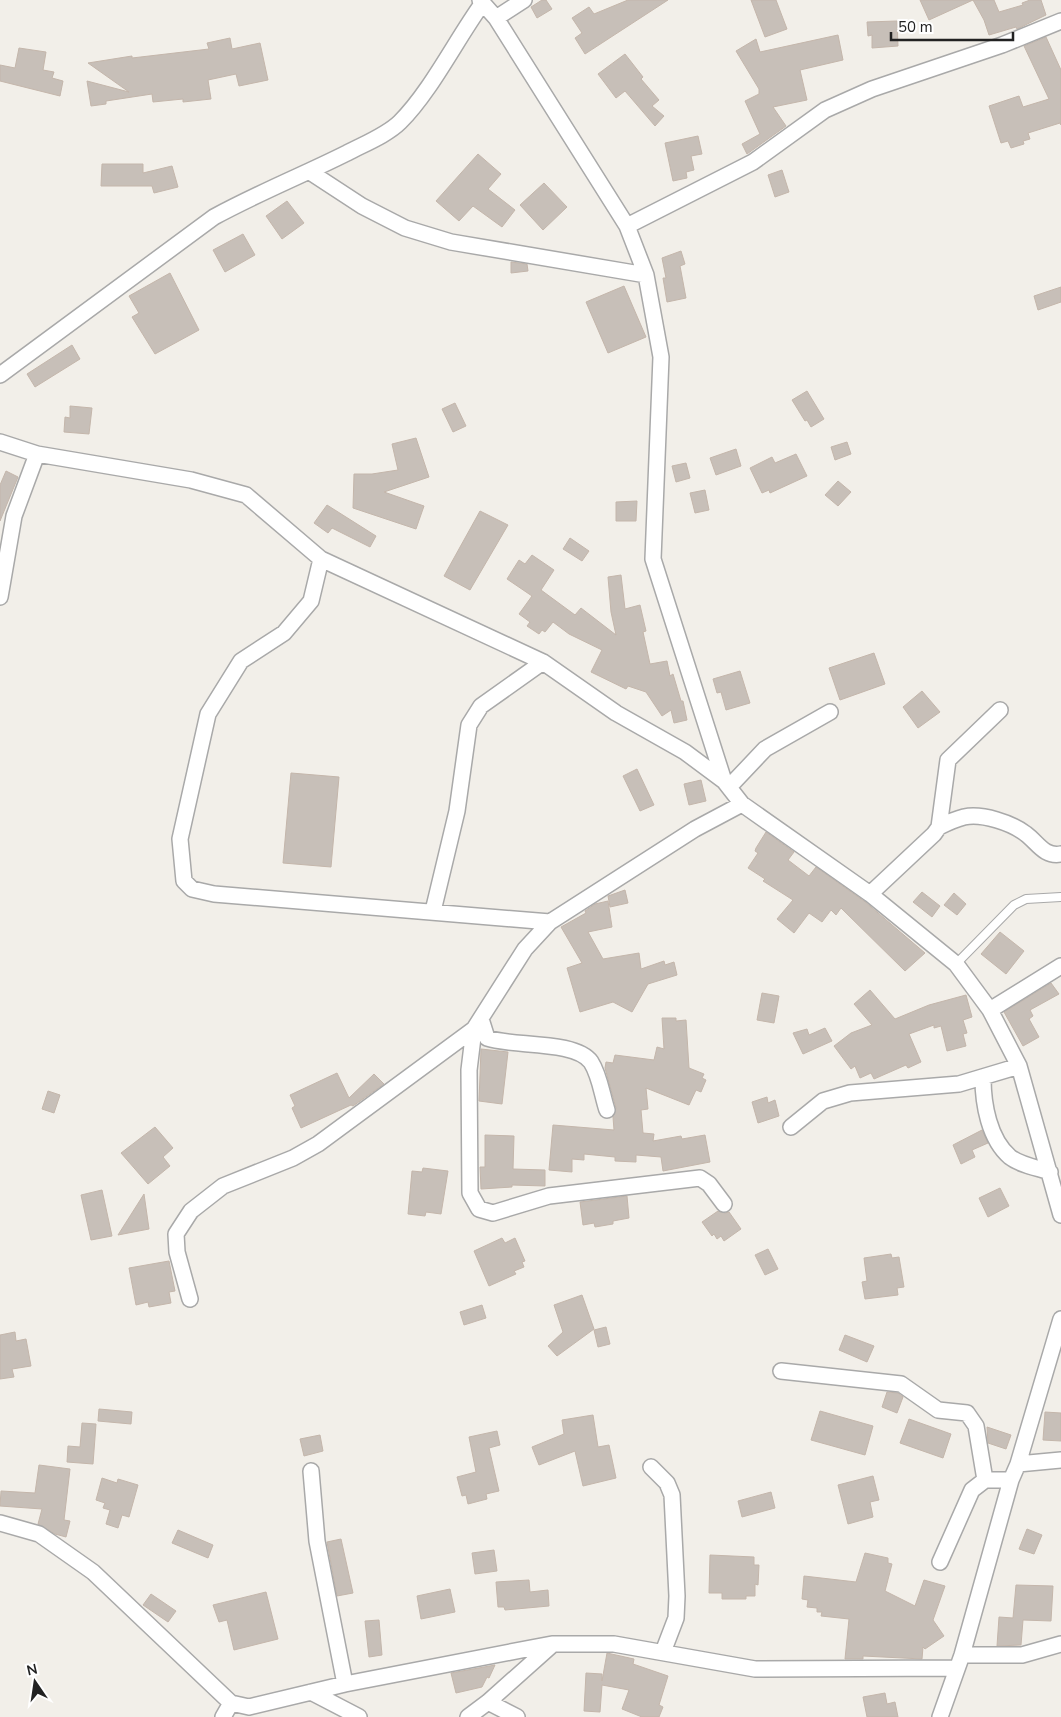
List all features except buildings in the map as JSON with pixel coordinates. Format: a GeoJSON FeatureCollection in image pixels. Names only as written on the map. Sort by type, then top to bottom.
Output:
{"type":"FeatureCollection","features":[{"type":"Feature","properties":{"kind":"street"},"geometry":{"type":"LineString","coordinates":[[496,18],[524,0]]}},
{"type":"Feature","properties":{"kind":"street"},"geometry":{"type":"LineString","coordinates":[[0,375],[214,217],[250,197],[310,172],[364,144],[399,123],[426,88],[481,2],[496,18],[627,226],[646,275],[661,357],[653,559],[726,784]]}},
{"type":"Feature","properties":{"kind":"street"},"geometry":{"type":"LineString","coordinates":[[627,226],[753,162],[825,110],[872,89],[1002,45],[1061,21]]}},
{"type":"Feature","properties":{"kind":"street"},"geometry":{"type":"LineString","coordinates":[[310,172],[362,206],[405,228],[452,242],[646,275]]}},
{"type":"Feature","properties":{"kind":"street"},"geometry":{"type":"LineString","coordinates":[[0,442],[37,454],[191,480],[246,495],[321,559],[543,662],[616,713],[685,752],[726,784],[742,804],[870,894],[956,964],[990,1010],[1018,1066],[1061,1215]]}},
{"type":"Feature","properties":{"kind":"street"},"geometry":{"type":"LineString","coordinates":[[0,597],[14,516],[37,454]]}},
{"type":"Feature","properties":{"kind":"street"},"geometry":{"type":"LineString","coordinates":[[321,559],[311,601],[284,632],[241,661],[208,714],[180,839],[184,881],[192,889],[214,894],[550,922]]}},
{"type":"Feature","properties":{"kind":"street"},"geometry":{"type":"LineString","coordinates":[[433,911],[457,811],[469,725],[481,706],[543,662]]}},
{"type":"Feature","properties":{"kind":"street"},"geometry":{"type":"LineString","coordinates":[[870,894],[934,834],[938,826],[948,760],[1000,710]]}},
{"type":"Feature","properties":{"kind":"street"},"geometry":{"type":"LineString","coordinates":[[726,784],[765,749],[830,712]]}},
{"type":"Feature","properties":{"kind":"street"},"geometry":{"type":"LineString","coordinates":[[190,1299],[178,1252],[176,1234],[191,1210],[223,1186],[293,1158],[318,1144],[477,1024],[524,949],[550,922],[695,829],[742,804]]}},
{"type":"Feature","properties":{"kind":"street"},"geometry":{"type":"LineString","coordinates":[[938,826],[965,816],[1001,820],[1025,833],[1044,851],[1054,855],[1061,854]]}},
{"type":"Feature","properties":{"kind":"street"},"geometry":{"type":"LineString","coordinates":[[990,1010],[1061,966]]}},
{"type":"Feature","properties":{"kind":"street"},"geometry":{"type":"LineString","coordinates":[[477,1024],[487,1038],[565,1049],[590,1061],[596,1073],[607,1110]]}},
{"type":"Feature","properties":{"kind":"street"},"geometry":{"type":"LineString","coordinates":[[477,1024],[469,1070],[470,1193],[479,1209],[493,1213],[549,1196],[700,1178],[709,1184],[724,1204]]}},
{"type":"Feature","properties":{"kind":"street"},"geometry":{"type":"LineString","coordinates":[[791,1127],[823,1100],[850,1093],[959,1084],[1018,1066]]}},
{"type":"Feature","properties":{"kind":"street"},"geometry":{"type":"LineString","coordinates":[[983,1078],[988,1118],[999,1145],[1011,1158],[1050,1172]]}},
{"type":"Feature","properties":{"kind":"street"},"geometry":{"type":"LineString","coordinates":[[940,1717],[959,1661],[1011,1480],[1018,1464],[1061,1319]]}},
{"type":"Feature","properties":{"kind":"street"},"geometry":{"type":"LineString","coordinates":[[781,1371],[901,1384],[938,1410],[967,1413],[976,1426],[984,1480]]}},
{"type":"Feature","properties":{"kind":"street"},"geometry":{"type":"LineString","coordinates":[[1018,1464],[1061,1460]]}},
{"type":"Feature","properties":{"kind":"street"},"geometry":{"type":"LineString","coordinates":[[651,1467],[667,1483],[672,1495],[677,1596],[676,1618],[663,1652]]}},
{"type":"Feature","properties":{"kind":"street"},"geometry":{"type":"LineString","coordinates":[[311,1471],[317,1541],[345,1684]]}},
{"type":"Feature","properties":{"kind":"street"},"geometry":{"type":"LineString","coordinates":[[940,1562],[972,1490],[984,1480],[1011,1480]]}},
{"type":"Feature","properties":{"kind":"street"},"geometry":{"type":"LineString","coordinates":[[0,1523],[39,1534],[94,1572],[231,1703],[249,1707],[345,1684],[552,1644],[614,1644],[756,1669],[959,1661],[1022,1655],[1061,1644]]}},
{"type":"Feature","properties":{"kind":"street"},"geometry":{"type":"LineString","coordinates":[[468,1717],[488,1702],[552,1644]]}},
{"type":"Feature","properties":{"kind":"street"},"geometry":{"type":"LineString","coordinates":[[311,1692],[359,1717]]}},
{"type":"Feature","properties":{"kind":"street"},"geometry":{"type":"LineString","coordinates":[[331,1702],[336,1717]]}},
{"type":"Feature","properties":{"kind":"street"},"geometry":{"type":"LineString","coordinates":[[488,1702],[517,1717]]}},
{"type":"Feature","properties":{"kind":"street"},"geometry":{"type":"LineString","coordinates":[[223,1717],[231,1703]]}},
{"type":"Feature","properties":{"kind":"lane"},"geometry":{"type":"LineString","coordinates":[[956,964],[1014,905],[1026,899],[1061,898]]}}]}
